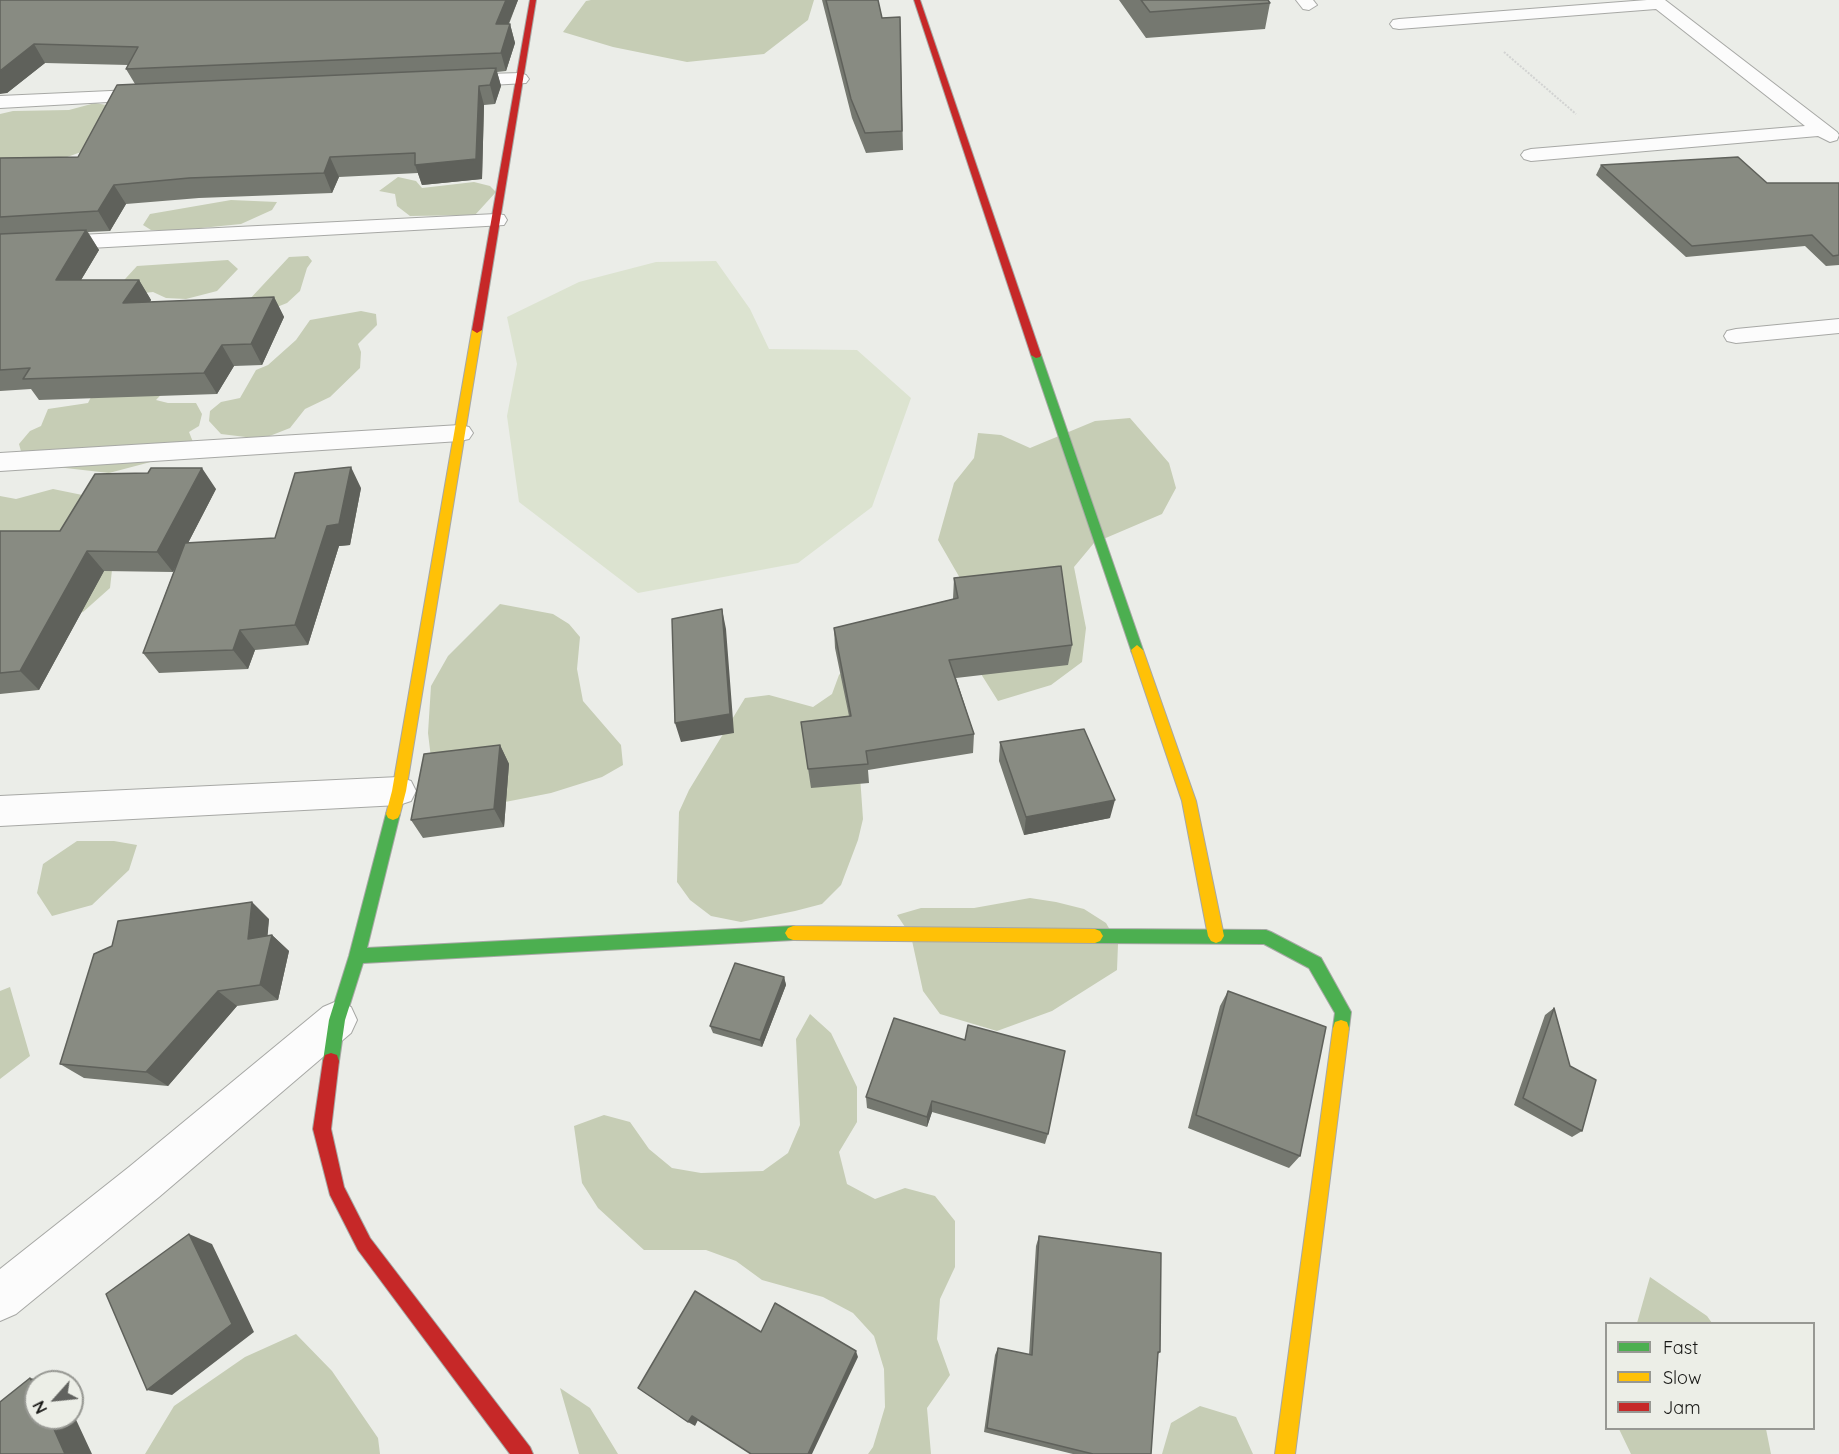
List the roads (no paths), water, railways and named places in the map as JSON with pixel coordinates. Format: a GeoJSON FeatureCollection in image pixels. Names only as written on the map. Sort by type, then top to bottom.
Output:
{"type":"FeatureCollection","features":[{"type":"Feature","properties":{"kind":"street"},"geometry":{"type":"LineString","coordinates":[[523,1454],[364,1244],[336,1189],[322,1129],[337,1020],[357,956],[399,791],[533,0]]}},
{"type":"Feature","properties":{"kind":"street"},"geometry":{"type":"LineString","coordinates":[[917,0],[1189,801],[1216,936]]}},
{"type":"Feature","properties":{"kind":"street"},"geometry":{"type":"LineString","coordinates":[[1399,24],[1657,2],[1839,143]]}},
{"type":"Feature","properties":{"kind":"street"},"geometry":{"type":"LineString","coordinates":[[437,82],[519,79]]}},
{"type":"Feature","properties":{"kind":"street"},"geometry":{"type":"LineString","coordinates":[[0,102],[177,94]]}},
{"type":"Feature","properties":{"kind":"street"},"geometry":{"type":"LineString","coordinates":[[1532,155],[1822,130]]}},
{"type":"Feature","properties":{"kind":"street"},"geometry":{"type":"LineString","coordinates":[[0,246],[495,220]]}},
{"type":"Feature","properties":{"kind":"street"},"geometry":{"type":"LineString","coordinates":[[1736,336],[1839,326]]}},
{"type":"Feature","properties":{"kind":"street"},"geometry":{"type":"LineString","coordinates":[[0,462],[460,433]]}},
{"type":"Feature","properties":{"kind":"street"},"geometry":{"type":"LineString","coordinates":[[0,811],[399,791]]}},
{"type":"Feature","properties":{"kind":"street"},"geometry":{"type":"LineString","coordinates":[[357,956],[800,933],[1216,936],[1266,937],[1315,963],[1343,1012],[1285,1454]]}},
{"type":"Feature","properties":{"kind":"street"},"geometry":{"type":"LineString","coordinates":[[0,1299],[337,1020]]}}]}
